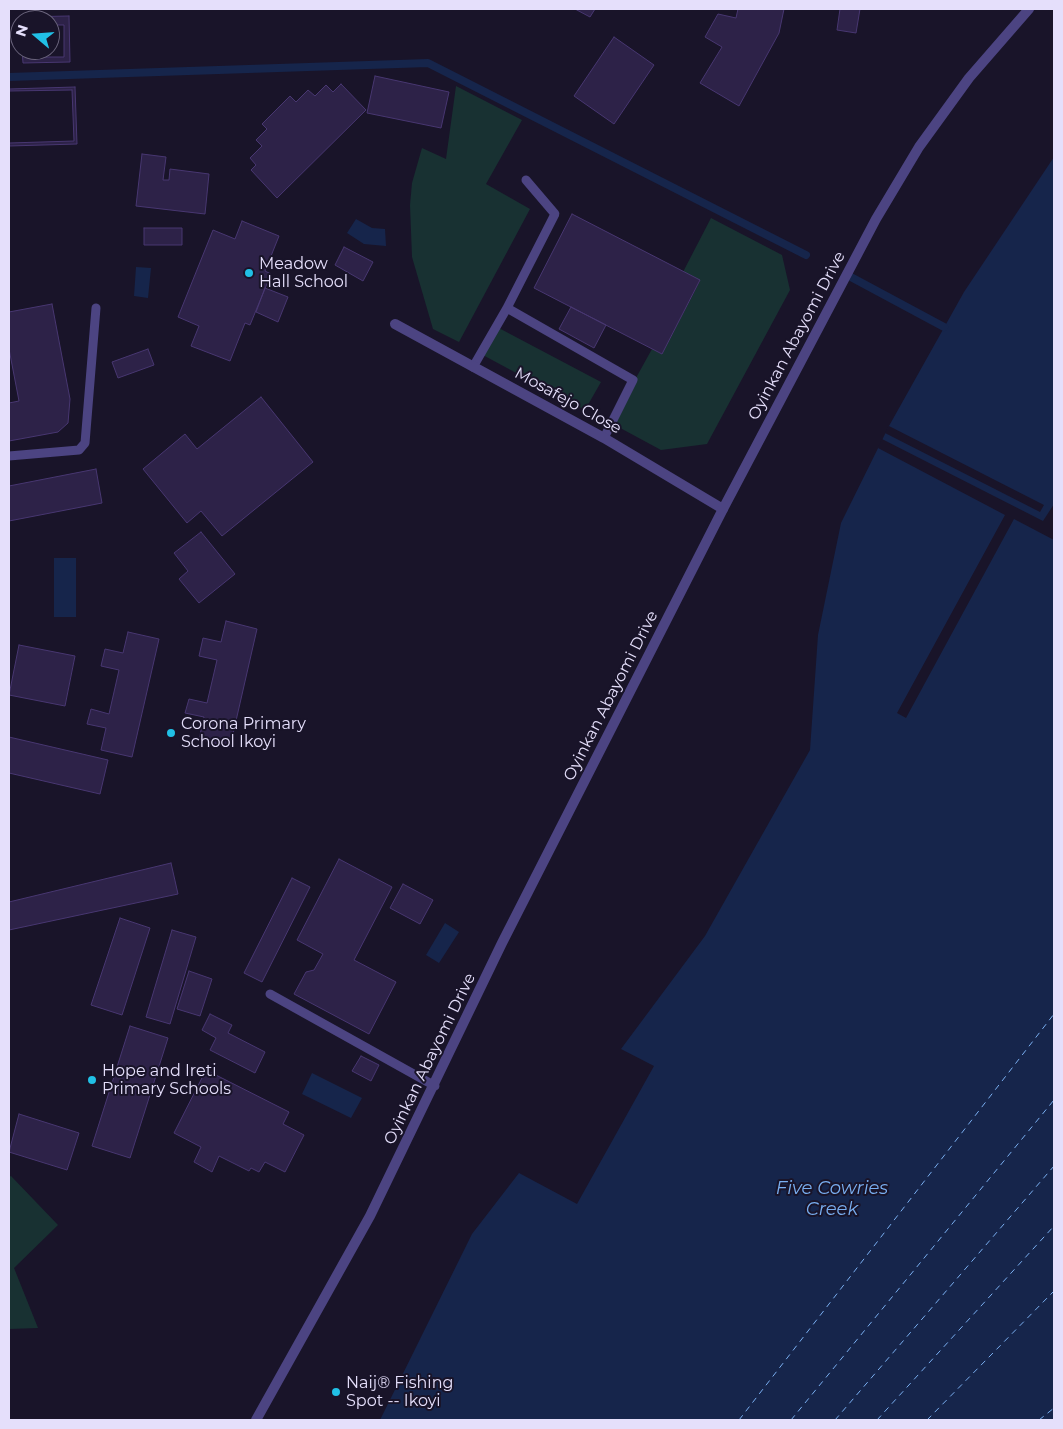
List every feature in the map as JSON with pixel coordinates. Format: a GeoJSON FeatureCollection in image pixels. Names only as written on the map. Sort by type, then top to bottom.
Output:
{"type":"FeatureCollection","features":[{"type":"Feature","properties":{"kind":"street","name":"Oyinkan Abayomi Drive"},"geometry":{"type":"LineString","coordinates":[[256,1420],[370,1216],[435,1086],[506,934],[723,510],[850,268],[919,147],[969,78],[1029,9]]}},
{"type":"Feature","properties":{"kind":"street","name":"Mosafejo Close"},"geometry":{"type":"LineString","coordinates":[[395,324],[604,438],[723,510]]}},
{"type":"Feature","properties":{"kind":"lane"},"geometry":{"type":"LineString","coordinates":[[473,367],[507,308],[555,214],[526,180]]}},
{"type":"Feature","properties":{"kind":"lane"},"geometry":{"type":"LineString","coordinates":[[9,456],[79,450],[85,443],[96,308]]}},
{"type":"Feature","properties":{"kind":"lane"},"geometry":{"type":"LineString","coordinates":[[507,308],[633,380],[604,438]]}},
{"type":"Feature","properties":{"kind":"lane"},"geometry":{"type":"LineString","coordinates":[[270,994],[435,1086]]}},
{"type":"Feature","properties":{"kind":"green space"},"geometry":{"type":"Polygon","coordinates":[[[456,86],[522,120],[486,184],[530,209],[459,342],[433,329],[412,257],[410,205],[412,183],[422,148],[446,159],[456,86]]]}},
{"type":"Feature","properties":{"kind":"green space"},"geometry":{"type":"Polygon","coordinates":[[[711,218],[782,255],[790,290],[707,444],[661,450],[611,423],[652,349],[662,354],[700,281],[683,272],[711,218]]]}},
{"type":"Feature","properties":{"kind":"green space"},"geometry":{"type":"Polygon","coordinates":[[[495,326],[601,382],[585,410],[481,354],[495,326]]]}},
{"type":"Feature","properties":{"kind":"green space"},"geometry":{"type":"Polygon","coordinates":[[[11,1176],[58,1225],[14,1268],[38,1328],[9,1329],[9,1177],[11,1176]]]}},
{"type":"Feature","properties":{"kind":"water","name":"Five Cowries Creek"},"geometry":{"type":"Polygon","coordinates":[[[1054,157],[1054,1420],[380,1420],[472,1234],[519,1173],[577,1204],[654,1066],[621,1049],[705,936],[810,750],[818,635],[841,523],[889,426],[964,292],[1054,157]]]}},
{"type":"Feature","properties":{"kind":"water"},"geometry":{"type":"Polygon","coordinates":[[[356,219],[372,228],[385,229],[386,246],[364,244],[347,233],[356,219]]]}},
{"type":"Feature","properties":{"kind":"water"},"geometry":{"type":"Polygon","coordinates":[[[136,267],[151,268],[148,298],[134,296],[136,267]]]}},
{"type":"Feature","properties":{"kind":"water"},"geometry":{"type":"Polygon","coordinates":[[[54,558],[76,558],[76,617],[54,617],[54,558]]]}},
{"type":"Feature","properties":{"kind":"water"},"geometry":{"type":"Polygon","coordinates":[[[445,923],[459,932],[439,963],[426,955],[445,923]]]}},
{"type":"Feature","properties":{"kind":"water"},"geometry":{"type":"Polygon","coordinates":[[[312,1073],[362,1098],[351,1118],[302,1094],[312,1073]]]}},
{"type":"Feature","properties":{"kind":"pier"},"geometry":{"type":"Polygon","coordinates":[[[889,426],[1044,505],[1040,512],[885,433],[889,426]]]}},
{"type":"Feature","properties":{"kind":"pier"},"geometry":{"type":"Polygon","coordinates":[[[882,439],[1043,521],[1054,504],[1054,540],[1014,519],[906,718],[897,713],[1005,515],[878,448],[882,439]]]}},
{"type":"Feature","properties":{"kind":"building"},"geometry":{"type":"Polygon","coordinates":[[[575,9],[595,9],[590,17],[575,9]]]}},
{"type":"Feature","properties":{"kind":"building"},"geometry":{"type":"Polygon","coordinates":[[[738,9],[784,9],[779,33],[739,106],[700,83],[722,47],[705,37],[718,14],[736,18],[738,9]]]}},
{"type":"Feature","properties":{"kind":"building"},"geometry":{"type":"Polygon","coordinates":[[[840,9],[860,9],[856,33],[837,30],[840,9]]]}},
{"type":"Feature","properties":{"kind":"building"},"geometry":{"type":"Polygon","coordinates":[[[60,16],[69,16],[70,62],[23,63],[23,60],[60,60],[60,16]]]}},
{"type":"Feature","properties":{"kind":"building"},"geometry":{"type":"Polygon","coordinates":[[[60,25],[64,25],[64,57],[60,57],[60,25]]]}},
{"type":"Feature","properties":{"kind":"building"},"geometry":{"type":"Polygon","coordinates":[[[614,37],[654,65],[614,124],[574,96],[614,37]]]}},
{"type":"Feature","properties":{"kind":"building"},"geometry":{"type":"Polygon","coordinates":[[[375,76],[449,92],[441,128],[367,113],[375,76]]]}},
{"type":"Feature","properties":{"kind":"building"},"geometry":{"type":"Polygon","coordinates":[[[341,84],[366,110],[277,198],[251,170],[256,165],[250,158],[262,146],[256,140],[267,129],[262,124],[290,96],[296,102],[308,90],[315,96],[326,85],[333,92],[341,84]]]}},
{"type":"Feature","properties":{"kind":"building"},"geometry":{"type":"Polygon","coordinates":[[[75,87],[77,144],[9,146],[9,89],[75,87]]]}},
{"type":"Feature","properties":{"kind":"building"},"geometry":{"type":"Polygon","coordinates":[[[72,90],[74,141],[9,143],[9,91],[72,90]]]}},
{"type":"Feature","properties":{"kind":"building"},"geometry":{"type":"Polygon","coordinates":[[[142,154],[166,157],[163,180],[169,180],[170,169],[209,174],[205,214],[136,206],[142,154]]]}},
{"type":"Feature","properties":{"kind":"building"},"geometry":{"type":"Polygon","coordinates":[[[572,214],[700,280],[662,354],[534,288],[572,214]]]}},
{"type":"Feature","properties":{"kind":"building"},"geometry":{"type":"Polygon","coordinates":[[[242,221],[279,236],[265,271],[271,274],[250,325],[245,323],[230,361],[191,346],[199,326],[178,317],[213,230],[235,239],[242,221]]]}},
{"type":"Feature","properties":{"kind":"building"},"geometry":{"type":"Polygon","coordinates":[[[144,228],[182,228],[182,245],[144,245],[144,228]]]}},
{"type":"Feature","properties":{"kind":"building"},"geometry":{"type":"Polygon","coordinates":[[[344,247],[373,262],[363,281],[335,265],[344,247]]]}},
{"type":"Feature","properties":{"kind":"building"},"geometry":{"type":"Polygon","coordinates":[[[265,288],[288,297],[278,322],[256,312],[265,288]]]}},
{"type":"Feature","properties":{"kind":"building"},"geometry":{"type":"Polygon","coordinates":[[[52,304],[70,399],[68,423],[58,432],[9,441],[9,403],[19,401],[9,349],[9,312],[52,304]]]}},
{"type":"Feature","properties":{"kind":"building"},"geometry":{"type":"Polygon","coordinates":[[[571,307],[606,325],[594,348],[559,329],[571,307]]]}},
{"type":"Feature","properties":{"kind":"building"},"geometry":{"type":"Polygon","coordinates":[[[148,349],[154,365],[118,378],[112,362],[148,349]]]}},
{"type":"Feature","properties":{"kind":"building"},"geometry":{"type":"Polygon","coordinates":[[[261,397],[313,462],[222,536],[201,511],[187,523],[143,469],[185,434],[197,449],[261,397]]]}},
{"type":"Feature","properties":{"kind":"building"},"geometry":{"type":"Polygon","coordinates":[[[96,469],[102,503],[9,521],[9,486],[96,469]]]}},
{"type":"Feature","properties":{"kind":"building"},"geometry":{"type":"Polygon","coordinates":[[[201,532],[235,574],[199,603],[179,579],[188,571],[174,553],[201,532]]]}},
{"type":"Feature","properties":{"kind":"building"},"geometry":{"type":"Polygon","coordinates":[[[226,621],[257,629],[230,747],[199,739],[204,717],[185,713],[189,699],[207,703],[217,660],[199,656],[203,638],[221,642],[226,621]]]}},
{"type":"Feature","properties":{"kind":"building"},"geometry":{"type":"Polygon","coordinates":[[[128,632],[159,639],[132,757],[101,750],[106,728],[87,724],[91,709],[109,714],[119,670],[101,666],[105,649],[123,653],[128,632]]]}},
{"type":"Feature","properties":{"kind":"building"},"geometry":{"type":"Polygon","coordinates":[[[19,645],[75,656],[65,706],[9,695],[19,645]]]}},
{"type":"Feature","properties":{"kind":"building"},"geometry":{"type":"Polygon","coordinates":[[[9,737],[108,760],[100,794],[9,773],[9,737]]]}},
{"type":"Feature","properties":{"kind":"building"},"geometry":{"type":"Polygon","coordinates":[[[339,859],[392,887],[354,960],[396,982],[369,1034],[294,994],[306,972],[314,970],[323,954],[297,940],[339,859]]]}},
{"type":"Feature","properties":{"kind":"building"},"geometry":{"type":"Polygon","coordinates":[[[171,863],[178,894],[9,930],[9,902],[171,863]]]}},
{"type":"Feature","properties":{"kind":"building"},"geometry":{"type":"Polygon","coordinates":[[[292,878],[310,887],[262,982],[244,973],[292,878]]]}},
{"type":"Feature","properties":{"kind":"building"},"geometry":{"type":"Polygon","coordinates":[[[403,884],[433,900],[420,924],[390,908],[403,884]]]}},
{"type":"Feature","properties":{"kind":"building"},"geometry":{"type":"Polygon","coordinates":[[[120,918],[150,928],[122,1015],[91,1005],[120,918]]]}},
{"type":"Feature","properties":{"kind":"building"},"geometry":{"type":"Polygon","coordinates":[[[172,930],[196,937],[170,1024],[146,1017],[172,930]]]}},
{"type":"Feature","properties":{"kind":"building"},"geometry":{"type":"Polygon","coordinates":[[[189,971],[212,979],[200,1016],[177,1009],[189,971]]]}},
{"type":"Feature","properties":{"kind":"building"},"geometry":{"type":"Polygon","coordinates":[[[210,1014],[232,1025],[228,1033],[265,1052],[255,1073],[210,1050],[216,1038],[202,1030],[210,1014]]]}},
{"type":"Feature","properties":{"kind":"building"},"geometry":{"type":"Polygon","coordinates":[[[130,1026],[168,1038],[130,1158],[92,1146],[130,1026]]]}},
{"type":"Feature","properties":{"kind":"building"},"geometry":{"type":"Polygon","coordinates":[[[361,1056],[379,1065],[371,1081],[352,1071],[361,1056]]]}},
{"type":"Feature","properties":{"kind":"building"},"geometry":{"type":"Polygon","coordinates":[[[206,1070],[289,1112],[283,1124],[304,1135],[285,1172],[265,1162],[259,1172],[251,1168],[249,1171],[219,1156],[212,1172],[194,1162],[201,1147],[174,1133],[206,1070]]]}},
{"type":"Feature","properties":{"kind":"building"},"geometry":{"type":"Polygon","coordinates":[[[19,1114],[79,1133],[67,1170],[9,1152],[19,1114]]]}},
{"type":"Feature","properties":{"kind":"waterway"},"geometry":{"type":"LineString","coordinates":[[9,77],[428,63],[806,255]]}},
{"type":"Feature","properties":{"kind":"waterway"},"geometry":{"type":"LineString","coordinates":[[849,276],[944,327]]}},
{"type":"Feature","properties":{"kind":"ferry route"},"geometry":{"type":"LineString","coordinates":[[739,1420],[1054,1014]]}},
{"type":"Feature","properties":{"kind":"ferry route"},"geometry":{"type":"LineString","coordinates":[[791,1420],[1054,1100]]}},
{"type":"Feature","properties":{"kind":"ferry route"},"geometry":{"type":"LineString","coordinates":[[835,1420],[1054,1166]]}},
{"type":"Feature","properties":{"kind":"ferry route"},"geometry":{"type":"LineString","coordinates":[[877,1420],[1054,1226]]}},
{"type":"Feature","properties":{"kind":"ferry route"},"geometry":{"type":"LineString","coordinates":[[927,1420],[1054,1291]]}},
{"type":"Feature","properties":{"kind":"ferry route"},"geometry":{"type":"LineString","coordinates":[[1039,1420],[1054,1408]]}},
{"type":"Feature","properties":{"kind":"place","name":"Meadow Hall School"},"geometry":{"type":"Point","coordinates":[249,273]}},
{"type":"Feature","properties":{"kind":"place","name":"Corona Primary School Ikoyi"},"geometry":{"type":"Point","coordinates":[171,733]}},
{"type":"Feature","properties":{"kind":"place","name":"Hope and Ireti Primary Schools"},"geometry":{"type":"Point","coordinates":[92,1080]}},
{"type":"Feature","properties":{"kind":"place","name":"Naij® Fishing Spot -- Ikoyi"},"geometry":{"type":"Point","coordinates":[336,1392]}}]}
